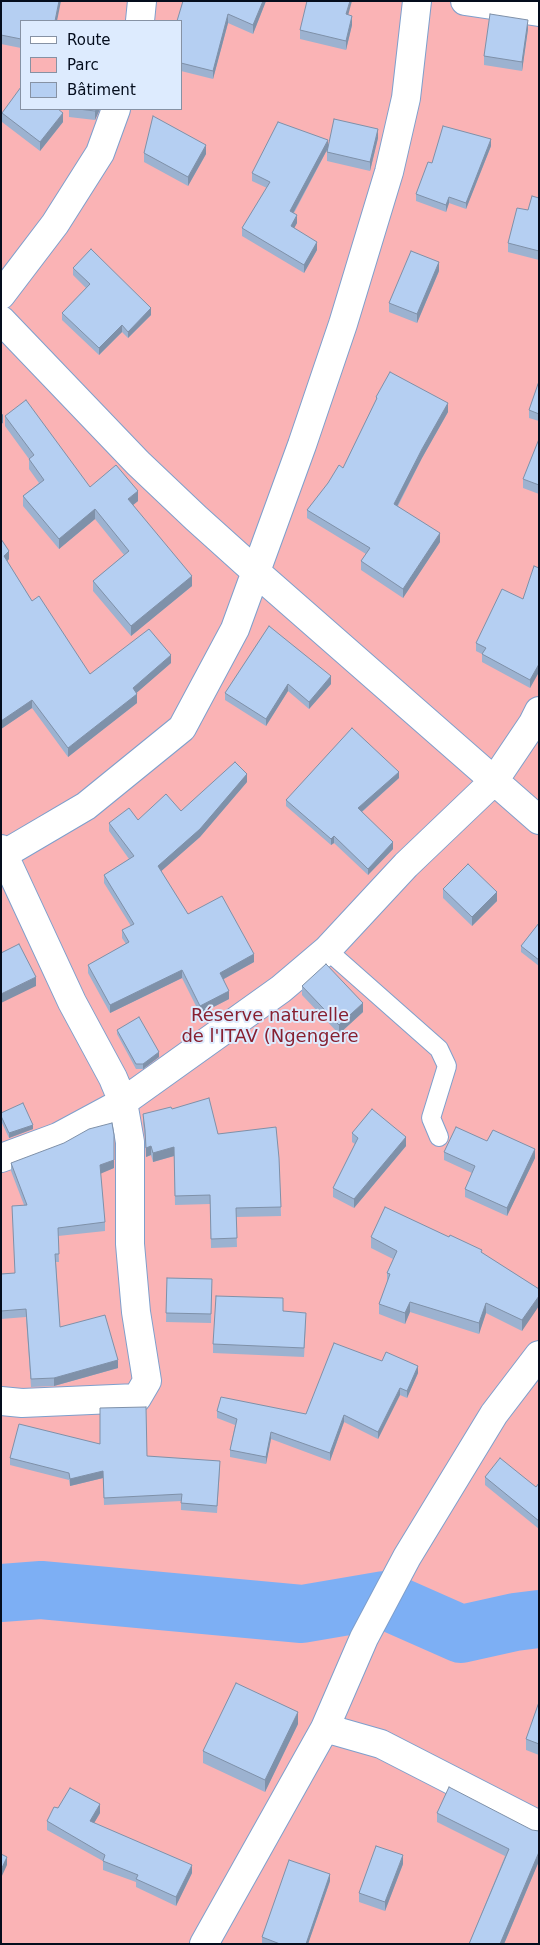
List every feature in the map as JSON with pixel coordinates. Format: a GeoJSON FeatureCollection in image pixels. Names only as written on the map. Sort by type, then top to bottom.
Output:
{"type":"FeatureCollection","features":[{"type":"Feature","properties":{"kind":"street"},"geometry":{"type":"LineString","coordinates":[[140,20],[142,1]]}},
{"type":"Feature","properties":{"kind":"street"},"geometry":{"type":"LineString","coordinates":[[1,1401],[22,1403],[137,1398],[147,1381],[136,1312],[130,1244],[130,1142],[123,1102],[113,1078],[72,1002],[2,853],[86,806],[182,728],[235,629],[302,445],[343,324],[389,172],[406,98],[416,1]]}},
{"type":"Feature","properties":{"kind":"street"},"geometry":{"type":"LineString","coordinates":[[466,1],[539,12]]}},
{"type":"Feature","properties":{"kind":"street"},"geometry":{"type":"LineString","coordinates":[[1,295],[55,224],[100,154],[116,110]]}},
{"type":"Feature","properties":{"kind":"street"},"geometry":{"type":"LineString","coordinates":[[1,320],[138,463],[256,572],[539,820]]}},
{"type":"Feature","properties":{"kind":"street"},"geometry":{"type":"LineString","coordinates":[[1,1158],[58,1137],[123,1102],[281,988],[327,950],[406,865],[494,781],[537,720]]}},
{"type":"Feature","properties":{"kind":"street"},"geometry":{"type":"LineString","coordinates":[[204,1944],[326,1728],[364,1638],[407,1557],[494,1414],[539,1355]]}},
{"type":"Feature","properties":{"kind":"street"},"geometry":{"type":"LineString","coordinates":[[326,1728],[381,1744],[539,1825]]}},
{"type":"Feature","properties":{"kind":"lane"},"geometry":{"type":"LineString","coordinates":[[327,950],[439,1049],[447,1066],[430,1118],[439,1136]]}},
{"type":"Feature","properties":{"kind":"green space","name":"Réserve naturelle de l'ITAV (Ngengere"},"geometry":{"type":"Polygon","coordinates":[[[1,1],[539,1],[539,1944],[1,1944],[1,1]]]}},
{"type":"Feature","properties":{"kind":"building"},"geometry":{"type":"Polygon","coordinates":[[[1,1],[59,1],[55,20],[20,20],[20,39],[1,35],[1,1]]]}},
{"type":"Feature","properties":{"kind":"building"},"geometry":{"type":"Polygon","coordinates":[[[183,1],[263,1],[253,25],[228,14],[213,71],[182,63],[182,20],[177,20],[183,1]]]}},
{"type":"Feature","properties":{"kind":"building"},"geometry":{"type":"Polygon","coordinates":[[[307,1],[350,1],[346,14],[352,16],[346,41],[300,30],[307,1]]]}},
{"type":"Feature","properties":{"kind":"building"},"geometry":{"type":"Polygon","coordinates":[[[490,14],[528,20],[522,62],[484,56],[490,14]]]}},
{"type":"Feature","properties":{"kind":"building"},"geometry":{"type":"Polygon","coordinates":[[[20,88],[20,110],[59,110],[63,113],[40,142],[2,113],[20,88]]]}},
{"type":"Feature","properties":{"kind":"building"},"geometry":{"type":"Polygon","coordinates":[[[153,116],[206,145],[188,177],[144,153],[153,116]]]}},
{"type":"Feature","properties":{"kind":"building"},"geometry":{"type":"Polygon","coordinates":[[[334,119],[378,129],[370,162],[327,152],[334,119]]]}},
{"type":"Feature","properties":{"kind":"building"},"geometry":{"type":"Polygon","coordinates":[[[278,122],[328,140],[290,211],[297,215],[291,226],[317,242],[304,265],[242,228],[270,182],[252,173],[278,122]]]}},
{"type":"Feature","properties":{"kind":"building"},"geometry":{"type":"Polygon","coordinates":[[[443,126],[491,139],[466,203],[449,197],[446,205],[416,194],[428,162],[432,163],[443,126]]]}},
{"type":"Feature","properties":{"kind":"building"},"geometry":{"type":"Polygon","coordinates":[[[532,196],[539,198],[539,251],[508,243],[517,208],[528,210],[532,196]]]}},
{"type":"Feature","properties":{"kind":"building"},"geometry":{"type":"Polygon","coordinates":[[[91,249],[151,308],[128,332],[122,325],[99,348],[62,313],[90,284],[73,268],[91,249]]]}},
{"type":"Feature","properties":{"kind":"building"},"geometry":{"type":"Polygon","coordinates":[[[411,251],[439,262],[417,314],[389,303],[411,251]]]}},
{"type":"Feature","properties":{"kind":"building"},"geometry":{"type":"Polygon","coordinates":[[[390,372],[448,403],[394,504],[440,533],[403,589],[361,561],[370,548],[307,510],[339,465],[343,468],[376,397],[390,372]]]}},
{"type":"Feature","properties":{"kind":"building"},"geometry":{"type":"Polygon","coordinates":[[[539,384],[539,414],[529,410],[539,384]]]}},
{"type":"Feature","properties":{"kind":"building"},"geometry":{"type":"Polygon","coordinates":[[[26,400],[90,487],[116,465],[138,491],[128,499],[192,576],[131,626],[93,581],[129,551],[95,509],[59,539],[23,496],[44,480],[29,459],[34,455],[5,416],[26,400]]]}},
{"type":"Feature","properties":{"kind":"building"},"geometry":{"type":"Polygon","coordinates":[[[539,439],[539,485],[523,479],[539,439]]]}},
{"type":"Feature","properties":{"kind":"building"},"geometry":{"type":"Polygon","coordinates":[[[1,539],[9,551],[4,556],[32,601],[39,596],[90,674],[149,629],[171,655],[133,688],[137,694],[68,748],[32,700],[1,721],[1,539]]]}},
{"type":"Feature","properties":{"kind":"building"},"geometry":{"type":"Polygon","coordinates":[[[534,566],[539,568],[539,664],[530,680],[482,654],[486,648],[476,643],[502,589],[523,599],[534,566]]]}},
{"type":"Feature","properties":{"kind":"building"},"geometry":{"type":"Polygon","coordinates":[[[269,626],[331,676],[309,702],[288,684],[266,719],[225,693],[269,626]]]}},
{"type":"Feature","properties":{"kind":"building"},"geometry":{"type":"Polygon","coordinates":[[[352,728],[399,772],[358,808],[393,842],[368,869],[334,836],[331,839],[286,800],[352,728]]]}},
{"type":"Feature","properties":{"kind":"building"},"geometry":{"type":"Polygon","coordinates":[[[235,762],[247,774],[200,829],[158,866],[188,914],[222,896],[254,954],[220,973],[229,991],[200,1006],[182,970],[110,1005],[88,965],[129,942],[122,930],[134,924],[104,875],[134,856],[109,823],[129,808],[138,820],[166,794],[181,811],[235,762]]]}},
{"type":"Feature","properties":{"kind":"building"},"geometry":{"type":"Polygon","coordinates":[[[468,864],[497,892],[472,917],[443,889],[468,864]]]}},
{"type":"Feature","properties":{"kind":"building"},"geometry":{"type":"Polygon","coordinates":[[[539,923],[539,960],[521,946],[539,923]]]}},
{"type":"Feature","properties":{"kind":"building"},"geometry":{"type":"Polygon","coordinates":[[[19,944],[36,977],[1,994],[1,953],[19,944]]]}},
{"type":"Feature","properties":{"kind":"building"},"geometry":{"type":"Polygon","coordinates":[[[326,964],[363,1003],[339,1025],[302,986],[326,964]]]}},
{"type":"Feature","properties":{"kind":"building"},"geometry":{"type":"Polygon","coordinates":[[[139,1017],[159,1052],[143,1064],[136,1064],[117,1030],[139,1017]]]}},
{"type":"Feature","properties":{"kind":"building"},"geometry":{"type":"Polygon","coordinates":[[[209,1098],[218,1134],[276,1127],[281,1207],[236,1208],[237,1238],[211,1239],[210,1195],[175,1196],[174,1147],[153,1153],[151,1146],[146,1148],[143,1114],[171,1107],[172,1109],[209,1098]]]}},
{"type":"Feature","properties":{"kind":"building"},"geometry":{"type":"Polygon","coordinates":[[[23,1103],[33,1125],[9,1133],[1,1113],[23,1103]]]}},
{"type":"Feature","properties":{"kind":"building"},"geometry":{"type":"Polygon","coordinates":[[[372,1109],[406,1137],[354,1199],[333,1188],[358,1138],[352,1133],[372,1109]]]}},
{"type":"Feature","properties":{"kind":"building"},"geometry":{"type":"Polygon","coordinates":[[[112,1123],[114,1160],[100,1165],[105,1222],[58,1228],[59,1254],[55,1254],[60,1327],[105,1315],[118,1360],[54,1378],[31,1379],[26,1309],[1,1311],[1,1274],[15,1273],[12,1206],[27,1205],[11,1163],[64,1143],[89,1129],[112,1123]]]}},
{"type":"Feature","properties":{"kind":"building"},"geometry":{"type":"Polygon","coordinates":[[[456,1127],[487,1141],[493,1130],[535,1149],[507,1208],[465,1189],[475,1166],[444,1152],[456,1127]]]}},
{"type":"Feature","properties":{"kind":"building"},"geometry":{"type":"Polygon","coordinates":[[[385,1207],[482,1250],[481,1252],[539,1289],[539,1296],[522,1320],[486,1303],[479,1323],[410,1302],[405,1313],[379,1304],[390,1274],[387,1273],[397,1251],[371,1237],[385,1207]]]}},
{"type":"Feature","properties":{"kind":"building"},"geometry":{"type":"Polygon","coordinates":[[[167,1278],[212,1279],[211,1314],[166,1313],[167,1278]]]}},
{"type":"Feature","properties":{"kind":"building"},"geometry":{"type":"Polygon","coordinates":[[[216,1296],[283,1298],[283,1311],[306,1313],[304,1348],[213,1344],[216,1296]]]}},
{"type":"Feature","properties":{"kind":"building"},"geometry":{"type":"Polygon","coordinates":[[[334,1343],[382,1361],[386,1352],[418,1366],[407,1391],[400,1388],[378,1432],[344,1415],[330,1453],[271,1432],[266,1457],[230,1450],[237,1419],[217,1411],[221,1397],[306,1414],[334,1343]]]}},
{"type":"Feature","properties":{"kind":"building"},"geometry":{"type":"Polygon","coordinates":[[[146,1407],[147,1456],[220,1461],[217,1506],[181,1503],[182,1494],[104,1498],[103,1471],[70,1479],[69,1473],[10,1458],[19,1424],[100,1444],[100,1408],[146,1407]]]}},
{"type":"Feature","properties":{"kind":"building"},"geometry":{"type":"Polygon","coordinates":[[[500,1458],[536,1487],[539,1483],[539,1521],[485,1477],[500,1458]]]}},
{"type":"Feature","properties":{"kind":"building"},"geometry":{"type":"Polygon","coordinates":[[[236,1683],[298,1712],[265,1780],[203,1751],[236,1683]]]}},
{"type":"Feature","properties":{"kind":"building"},"geometry":{"type":"Polygon","coordinates":[[[539,1702],[539,1744],[526,1739],[539,1702]]]}},
{"type":"Feature","properties":{"kind":"building"},"geometry":{"type":"Polygon","coordinates":[[[449,1787],[532,1830],[539,1831],[539,1852],[500,1944],[469,1944],[509,1849],[437,1813],[449,1787]]]}},
{"type":"Feature","properties":{"kind":"building"},"geometry":{"type":"Polygon","coordinates":[[[70,1788],[100,1804],[90,1821],[192,1865],[176,1897],[136,1879],[138,1875],[103,1861],[105,1855],[47,1821],[54,1807],[58,1808],[70,1788]]]}},
{"type":"Feature","properties":{"kind":"building"},"geometry":{"type":"Polygon","coordinates":[[[376,1846],[403,1855],[385,1902],[359,1893],[376,1846]]]}},
{"type":"Feature","properties":{"kind":"building"},"geometry":{"type":"Polygon","coordinates":[[[1,1854],[7,1857],[1,1870],[1,1854]]]}},
{"type":"Feature","properties":{"kind":"building"},"geometry":{"type":"Polygon","coordinates":[[[289,1860],[330,1874],[306,1944],[280,1944],[262,1937],[289,1860]]]}},
{"type":"Feature","properties":{"kind":"waterway"},"geometry":{"type":"LineString","coordinates":[[1,1593],[41,1590],[302,1614],[384,1600],[461,1634],[515,1622],[539,1619]]}}]}
